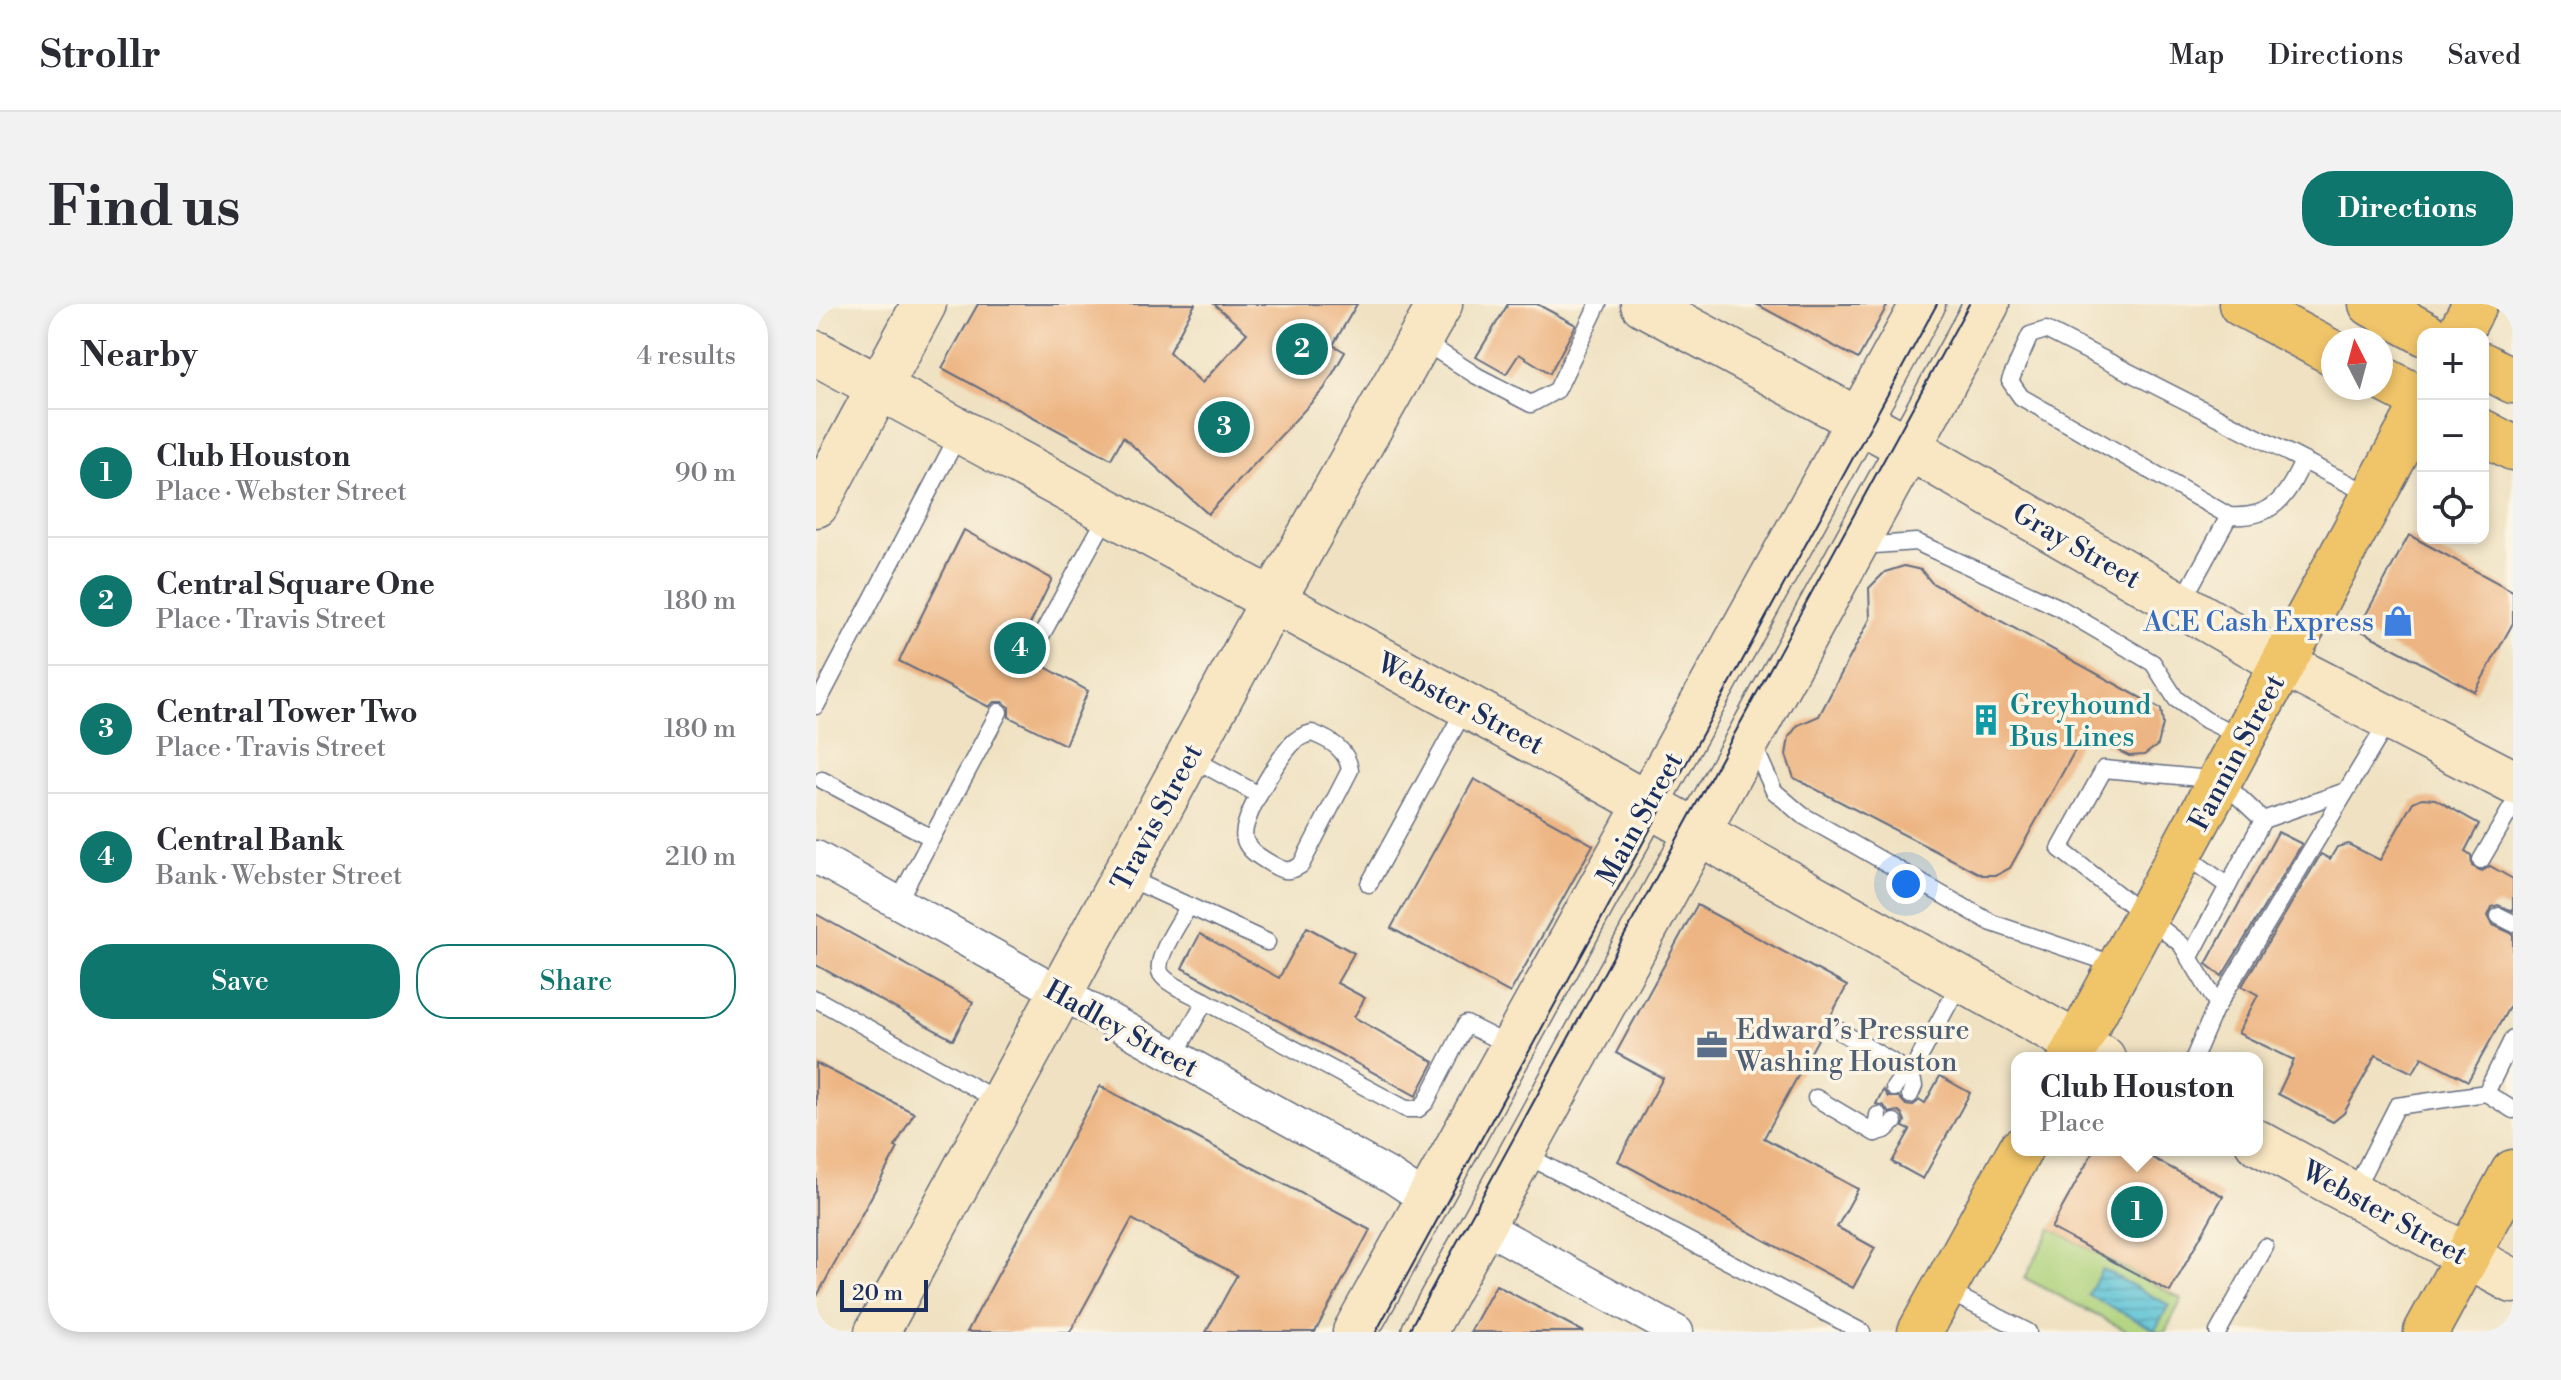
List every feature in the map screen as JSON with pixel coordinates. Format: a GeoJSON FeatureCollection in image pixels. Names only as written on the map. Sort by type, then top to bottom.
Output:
{"type":"FeatureCollection","features":[{"type":"Feature","properties":{"kind":"main road"},"geometry":{"type":"LineString","coordinates":[[816,505],[924,304]]}},
{"type":"Feature","properties":{"kind":"main road","name":"Gray Street"},"geometry":{"type":"LineString","coordinates":[[1643,304],[1908,447],[2284,664],[2513,782]]}},
{"type":"Feature","properties":{"kind":"main road","name":"Main Street"},"geometry":{"type":"LineString","coordinates":[[1355,1332],[1923,304]]}},
{"type":"Feature","properties":{"kind":"main road","name":"Main Street"},"geometry":{"type":"LineString","coordinates":[[1424,1332],[1987,304]]}},
{"type":"Feature","properties":{"kind":"main road"},"geometry":{"type":"LineString","coordinates":[[2241,304],[2321,347]]}},
{"type":"Feature","properties":{"kind":"main road"},"geometry":{"type":"LineString","coordinates":[[2371,304],[2417,329]]}},
{"type":"Feature","properties":{"kind":"main road"},"geometry":{"type":"LineString","coordinates":[[2462,328],[2475,304]]}},
{"type":"Feature","properties":{"kind":"main road","name":"Travis Street"},"geometry":{"type":"LineString","coordinates":[[877,1332],[1273,600],[1430,322]]}},
{"type":"Feature","properties":{"kind":"main road","name":"Webster Street"},"geometry":{"type":"LineString","coordinates":[[816,353],[1699,832],[1962,979],[2081,1052]]}},
{"type":"Feature","properties":{"kind":"main road"},"geometry":{"type":"LineString","coordinates":[[2489,368],[2513,381]]}},
{"type":"Feature","properties":{"kind":"main road"},"geometry":{"type":"LineString","coordinates":[[2393,385],[2420,400]]}},
{"type":"Feature","properties":{"kind":"main road","name":"Fannin Street"},"geometry":{"type":"LineString","coordinates":[[2085,1052],[2120,966],[2417,414]]}},
{"type":"Feature","properties":{"kind":"main road"},"geometry":{"type":"LineString","coordinates":[[2489,435],[2513,448]]}},
{"type":"Feature","properties":{"kind":"main road","name":"Webster Street"},"geometry":{"type":"LineString","coordinates":[[2263,1145],[2513,1281]]}},
{"type":"Feature","properties":{"kind":"main road"},"geometry":{"type":"LineString","coordinates":[[1920,1332],[2017,1156]]}},
{"type":"Feature","properties":{"kind":"main road"},"geometry":{"type":"LineString","coordinates":[[2426,1332],[2513,1172]]}},
{"type":"Feature","properties":{"kind":"street","name":"Hadley Street"},"geometry":{"type":"LineString","coordinates":[[816,857],[1391,1176],[1427,1200]]}},
{"type":"Feature","properties":{"kind":"street"},"geometry":{"type":"LineString","coordinates":[[1482,1225],[1677,1332]]}},
{"type":"Feature","properties":{"kind":"lane"},"geometry":{"type":"LineString","coordinates":[[1430,322],[1477,376],[1531,404],[1557,390],[1598,304]]}},
{"type":"Feature","properties":{"kind":"lane"},"geometry":{"type":"LineString","coordinates":[[2303,461],[2291,487],[2277,504],[2249,517],[2229,516],[2021,397],[2010,381],[2030,335],[2046,330],[2374,497]]}},
{"type":"Feature","properties":{"kind":"lane"},"geometry":{"type":"LineString","coordinates":[[816,706],[960,432]]}},
{"type":"Feature","properties":{"kind":"lane"},"geometry":{"type":"LineString","coordinates":[[1029,658],[1109,512]]}},
{"type":"Feature","properties":{"kind":"lane"},"geometry":{"type":"LineString","coordinates":[[2181,604],[2229,516]]}},
{"type":"Feature","properties":{"kind":"lane"},"geometry":{"type":"LineString","coordinates":[[1855,547],[1916,542],[2058,607],[2153,663],[2176,699],[2206,720],[2244,738]]}},
{"type":"Feature","properties":{"kind":"lane"},"geometry":{"type":"LineString","coordinates":[[1369,884],[1467,706]]}},
{"type":"Feature","properties":{"kind":"lane"},"geometry":{"type":"LineString","coordinates":[[897,903],[999,712]]}},
{"type":"Feature","properties":{"kind":"lane"},"geometry":{"type":"LineString","coordinates":[[2197,1052],[2218,1005],[2390,718]]}},
{"type":"Feature","properties":{"kind":"lane"},"geometry":{"type":"LineString","coordinates":[[1312,733],[1320,736],[1343,750],[1349,760],[1350,770],[1345,782],[1301,865],[1291,871],[1283,871],[1255,854],[1245,840],[1244,827],[1259,795],[1290,746],[1302,735],[1312,733]]}},
{"type":"Feature","properties":{"kind":"lane"},"geometry":{"type":"LineString","coordinates":[[1750,737],[1774,791],[1802,815],[1992,923],[2120,966]]}},
{"type":"Feature","properties":{"kind":"lane"},"geometry":{"type":"LineString","coordinates":[[1189,756],[1259,795]]}},
{"type":"Feature","properties":{"kind":"lane"},"geometry":{"type":"LineString","coordinates":[[2218,1005],[2181,944],[2060,849],[2104,769],[2221,780],[2263,820]]}},
{"type":"Feature","properties":{"kind":"lane"},"geometry":{"type":"LineString","coordinates":[[818,783],[932,838]]}},
{"type":"Feature","properties":{"kind":"lane"},"geometry":{"type":"LineString","coordinates":[[2189,959],[2263,820],[2343,792]]}},
{"type":"Feature","properties":{"kind":"lane"},"geometry":{"type":"LineString","coordinates":[[2481,860],[2513,805]]}},
{"type":"Feature","properties":{"kind":"lane"},"geometry":{"type":"LineString","coordinates":[[2181,853],[2228,886]]}},
{"type":"Feature","properties":{"kind":"lane"},"geometry":{"type":"LineString","coordinates":[[1125,876],[1267,942]]}},
{"type":"Feature","properties":{"kind":"lane"},"geometry":{"type":"LineString","coordinates":[[1189,906],[1159,961],[1160,973],[1167,980],[1406,1109],[1418,1109],[1426,1102],[1466,1024],[1514,1048]]}},
{"type":"Feature","properties":{"kind":"lane"},"geometry":{"type":"LineString","coordinates":[[1894,1088],[1902,1077],[1911,1073],[1962,979]]}},
{"type":"Feature","properties":{"kind":"lane"},"geometry":{"type":"LineString","coordinates":[[816,999],[1001,1103]]}},
{"type":"Feature","properties":{"kind":"lane"},"geometry":{"type":"LineString","coordinates":[[1174,1057],[1205,1001]]}},
{"type":"Feature","properties":{"kind":"lane"},"geometry":{"type":"LineString","coordinates":[[1838,1030],[1911,1073],[1914,1086],[1910,1095]]}},
{"type":"Feature","properties":{"kind":"lane"},"geometry":{"type":"LineString","coordinates":[[2486,1093],[2513,1038]]}},
{"type":"Feature","properties":{"kind":"lane"},"geometry":{"type":"LineString","coordinates":[[2352,1194],[2397,1106],[2486,1093],[2513,1110]]}},
{"type":"Feature","properties":{"kind":"lane"},"geometry":{"type":"LineString","coordinates":[[1816,1098],[1875,1133],[1885,1130],[1894,1122]]}},
{"type":"Feature","properties":{"kind":"lane"},"geometry":{"type":"LineString","coordinates":[[1875,1133],[1878,1115]]}},
{"type":"Feature","properties":{"kind":"lane"},"geometry":{"type":"LineString","coordinates":[[1523,1153],[1862,1332]]}},
{"type":"Feature","properties":{"kind":"lane"},"geometry":{"type":"LineString","coordinates":[[2218,1332],[2265,1247]]}},
{"type":"Feature","properties":{"kind":"lane"},"geometry":{"type":"LineString","coordinates":[[1944,1289],[2026,1332]]}},
{"type":"Feature","properties":{"kind":"green space"},"geometry":{"type":"Polygon","coordinates":[[[2051,1228],[2182,1299],[2165,1332],[2129,1332],[2025,1278],[2051,1228]]]}},
{"type":"Feature","properties":{"kind":"water"},"geometry":{"type":"Polygon","coordinates":[[[2102,1269],[2169,1305],[2155,1330],[2088,1295],[2102,1269]]]}},
{"type":"Feature","properties":{"kind":"building"},"geometry":{"type":"Polygon","coordinates":[[[978,304],[1195,304],[1169,352],[1202,383],[1247,333],[1214,304],[1357,304],[1333,345],[1345,352],[1324,389],[1208,514],[1123,437],[1111,459],[942,368],[978,304]]]}},
{"type":"Feature","properties":{"kind":"building"},"geometry":{"type":"Polygon","coordinates":[[[1508,304],[1537,304],[1576,325],[1550,373],[1519,354],[1506,374],[1476,357],[1508,304]]]}},
{"type":"Feature","properties":{"kind":"building"},"geometry":{"type":"Polygon","coordinates":[[[1756,304],[1888,304],[1858,359],[1756,304]]]}},
{"type":"Feature","properties":{"kind":"building"},"geometry":{"type":"Polygon","coordinates":[[[964,530],[1052,579],[1017,651],[1023,667],[1030,669],[1038,663],[1088,691],[1065,745],[1009,717],[1009,707],[1003,702],[994,702],[989,707],[899,661],[964,530]]]}},
{"type":"Feature","properties":{"kind":"building"},"geometry":{"type":"Polygon","coordinates":[[[2409,535],[2417,539],[2417,544],[2426,544],[2513,591],[2513,623],[2475,692],[2358,629],[2409,535]]]}},
{"type":"Feature","properties":{"kind":"building","name":"Greyhound Bus Lines"},"geometry":{"type":"Polygon","coordinates":[[[1904,566],[1921,570],[1932,583],[2161,709],[2163,724],[2158,745],[2144,755],[2129,756],[2084,734],[2010,868],[1997,875],[1982,875],[1794,778],[1786,755],[1789,737],[1798,725],[1819,716],[1870,619],[1869,588],[1885,572],[1904,566]]]}},
{"type":"Feature","properties":{"kind":"building"},"geometry":{"type":"Polygon","coordinates":[[[1474,779],[1593,845],[1510,993],[1391,928],[1474,779]]]}},
{"type":"Feature","properties":{"kind":"building"},"geometry":{"type":"Polygon","coordinates":[[[2422,798],[2435,799],[2479,824],[2465,851],[2471,855],[2472,866],[2482,871],[2490,866],[2513,879],[2513,911],[2498,905],[2492,907],[2488,916],[2493,925],[2513,934],[2513,1000],[2468,1081],[2422,1057],[2413,1073],[2376,1055],[2344,1113],[2333,1122],[2278,1094],[2294,1060],[2238,1033],[2258,995],[2242,986],[2321,854],[2330,859],[2337,847],[2348,844],[2380,860],[2413,802],[2422,798]]]}},
{"type":"Feature","properties":{"kind":"building"},"geometry":{"type":"Polygon","coordinates":[[[2278,832],[2302,844],[2222,976],[2206,964],[2278,832]]]}},
{"type":"Feature","properties":{"kind":"building"},"geometry":{"type":"Polygon","coordinates":[[[1697,905],[1847,986],[1764,1138],[1858,1189],[1837,1227],[1875,1248],[1853,1288],[1618,1161],[1663,1078],[1616,1053],[1697,905]]]}},
{"type":"Feature","properties":{"kind":"building"},"geometry":{"type":"Polygon","coordinates":[[[816,914],[973,1002],[953,1040],[816,965],[816,914]]]}},
{"type":"Feature","properties":{"kind":"building"},"geometry":{"type":"Polygon","coordinates":[[[1307,927],[1354,953],[1337,983],[1365,998],[1354,1017],[1434,1062],[1416,1096],[1182,968],[1200,934],[1279,978],[1307,927]]]}},
{"type":"Feature","properties":{"kind":"building"},"geometry":{"type":"Polygon","coordinates":[[[816,1063],[914,1113],[816,1298],[816,1063]]]}},
{"type":"Feature","properties":{"kind":"building"},"geometry":{"type":"Polygon","coordinates":[[[1940,1076],[1970,1093],[1923,1179],[1892,1162],[1910,1130],[1903,1127],[1905,1121],[1902,1114],[1897,1111],[1889,1113],[1884,1106],[1876,1104],[1883,1090],[1888,1097],[1899,1097],[1906,1105],[1912,1106],[1920,1100],[1925,1103],[1940,1076]]]}},
{"type":"Feature","properties":{"kind":"building"},"geometry":{"type":"Polygon","coordinates":[[[1100,1086],[1370,1230],[1315,1332],[1206,1332],[1237,1275],[1132,1219],[1070,1332],[967,1332],[1100,1086]]]}},
{"type":"Feature","properties":{"kind":"building"},"geometry":{"type":"Polygon","coordinates":[[[2091,1156],[2149,1156],[2223,1196],[2170,1292],[2051,1228],[2091,1156]]]}},
{"type":"Feature","properties":{"kind":"building"},"geometry":{"type":"Polygon","coordinates":[[[1496,1285],[1584,1332],[1470,1332],[1496,1285]]]}},
{"type":"Feature","properties":{"kind":"tram line"},"geometry":{"type":"LineString","coordinates":[[1376,1332],[1937,304]]}},
{"type":"Feature","properties":{"kind":"tram line"},"geometry":{"type":"LineString","coordinates":[[1408,1332],[1969,304]]}},
{"type":"Feature","properties":{"kind":"place","name":"Central Square One"},"geometry":{"type":"Point","coordinates":[1302,349]}},
{"type":"Feature","properties":{"kind":"place","name":"Central Tower Two"},"geometry":{"type":"Point","coordinates":[1224,427]}},
{"type":"Feature","properties":{"kind":"place","name":"ACE Cash Express"},"geometry":{"type":"Point","coordinates":[2398,621]}},
{"type":"Feature","properties":{"kind":"place","name":"Central Bank"},"geometry":{"type":"Point","coordinates":[1020,648]}},
{"type":"Feature","properties":{"kind":"place","name":"Greyhound Bus Lines"},"geometry":{"type":"Point","coordinates":[1986,720]}},
{"type":"Feature","properties":{"kind":"place","name":"Edward’s Pressure Washing Houston"},"geometry":{"type":"Point","coordinates":[1712,1045]}},
{"type":"Feature","properties":{"kind":"place","name":"Club Houston"},"geometry":{"type":"Point","coordinates":[2137,1212]}}]}
